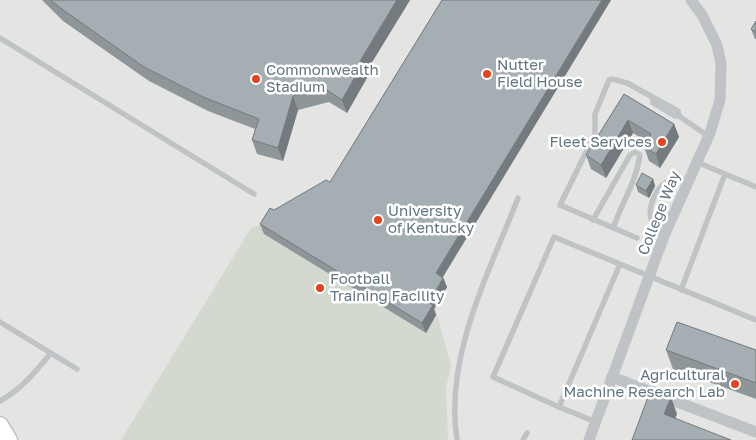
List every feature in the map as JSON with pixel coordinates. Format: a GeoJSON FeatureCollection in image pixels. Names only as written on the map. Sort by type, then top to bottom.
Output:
{"type":"FeatureCollection","features":[{"type":"Feature","properties":{"kind":"main road"},"geometry":{"type":"LineString","coordinates":[[0,425],[9,440]]}},
{"type":"Feature","properties":{"kind":"street","name":"College Way"},"geometry":{"type":"LineString","coordinates":[[589,440],[664,236],[708,136],[720,100],[721,64],[713,34],[702,15],[690,0]]}},
{"type":"Feature","properties":{"kind":"street"},"geometry":{"type":"LineString","coordinates":[[612,376],[756,432]]}},
{"type":"Feature","properties":{"kind":"lane"},"geometry":{"type":"LineString","coordinates":[[0,38],[254,194]]}},
{"type":"Feature","properties":{"kind":"lane"},"geometry":{"type":"LineString","coordinates":[[637,238],[560,205],[594,134],[595,114],[609,80],[612,79],[627,84],[653,100],[653,103],[675,116],[680,116],[708,136]]}},
{"type":"Feature","properties":{"kind":"lane"},"geometry":{"type":"LineString","coordinates":[[593,220],[630,155],[635,152],[640,155],[636,176],[619,209],[613,228]]}},
{"type":"Feature","properties":{"kind":"lane"},"geometry":{"type":"LineString","coordinates":[[696,162],[756,187]]}},
{"type":"Feature","properties":{"kind":"lane"},"geometry":{"type":"LineString","coordinates":[[681,290],[725,174]]}},
{"type":"Feature","properties":{"kind":"lane"},"geometry":{"type":"LineString","coordinates":[[664,236],[656,229],[651,220],[650,209],[654,198],[662,185],[673,180],[688,181]]}},
{"type":"Feature","properties":{"kind":"lane"},"geometry":{"type":"LineString","coordinates":[[457,440],[456,403],[460,351],[518,198]]}},
{"type":"Feature","properties":{"kind":"lane"},"geometry":{"type":"LineString","coordinates":[[596,422],[493,377],[554,237],[756,320]]}},
{"type":"Feature","properties":{"kind":"lane"},"geometry":{"type":"LineString","coordinates":[[559,407],[620,264]]}},
{"type":"Feature","properties":{"kind":"lane"},"geometry":{"type":"LineString","coordinates":[[0,322],[77,368]]}},
{"type":"Feature","properties":{"kind":"lane"},"geometry":{"type":"LineString","coordinates":[[0,401],[12,395],[31,378],[51,353]]}},
{"type":"Feature","properties":{"kind":"lane"},"geometry":{"type":"LineString","coordinates":[[523,440],[527,433]]}},
{"type":"Feature","properties":{"kind":"shaded area","name":"University of Kentucky"},"geometry":{"type":"Polygon","coordinates":[[[0,0],[756,0],[756,440],[0,440],[0,0]]]}},
{"type":"Feature","properties":{"kind":"shaded area","name":"Football Training Facility"},"geometry":{"type":"Polygon","coordinates":[[[327,202],[432,295],[451,366],[446,388],[448,440],[121,440],[251,228],[327,202]]]}},
{"type":"Feature","properties":{"kind":"building","name":"Commonwealth Stadium"},"geometry":{"type":"Polygon","coordinates":[[[51,0],[397,0],[360,61],[363,63],[342,100],[324,88],[293,96],[278,148],[252,140],[259,119],[203,97],[144,67],[51,0]]]}},
{"type":"Feature","properties":{"kind":"building","name":"Nutter Field House"},"geometry":{"type":"Polygon","coordinates":[[[442,0],[602,0],[436,273],[443,278],[429,303],[433,305],[422,323],[260,224],[270,208],[274,210],[326,180],[330,182],[442,0]]]}},
{"type":"Feature","properties":{"kind":"building"},"geometry":{"type":"Polygon","coordinates":[[[756,21],[756,32],[751,29],[756,21]]]}},
{"type":"Feature","properties":{"kind":"building"},"geometry":{"type":"Polygon","coordinates":[[[624,94],[674,124],[656,154],[644,147],[651,134],[628,120],[601,165],[586,155],[624,94]]]}},
{"type":"Feature","properties":{"kind":"building"},"geometry":{"type":"Polygon","coordinates":[[[642,173],[653,179],[646,191],[636,185],[642,173]]]}},
{"type":"Feature","properties":{"kind":"building"},"geometry":{"type":"Polygon","coordinates":[[[677,322],[756,350],[756,383],[666,350],[677,322]]]}},
{"type":"Feature","properties":{"kind":"building"},"geometry":{"type":"Polygon","coordinates":[[[651,389],[671,397],[664,414],[731,440],[632,440],[651,389]]]}},
{"type":"Feature","properties":{"kind":"place","name":"Nutter Field House"},"geometry":{"type":"Point","coordinates":[487,74]}},
{"type":"Feature","properties":{"kind":"place","name":"Commonwealth Stadium"},"geometry":{"type":"Point","coordinates":[256,79]}},
{"type":"Feature","properties":{"kind":"place","name":"Fleet Services"},"geometry":{"type":"Point","coordinates":[662,142]}},
{"type":"Feature","properties":{"kind":"place","name":"University of Kentucky"},"geometry":{"type":"Point","coordinates":[378,220]}},
{"type":"Feature","properties":{"kind":"place","name":"Football Training Facility"},"geometry":{"type":"Point","coordinates":[320,288]}},
{"type":"Feature","properties":{"kind":"place","name":"Agricultural Machine Research Lab"},"geometry":{"type":"Point","coordinates":[735,384]}}]}
